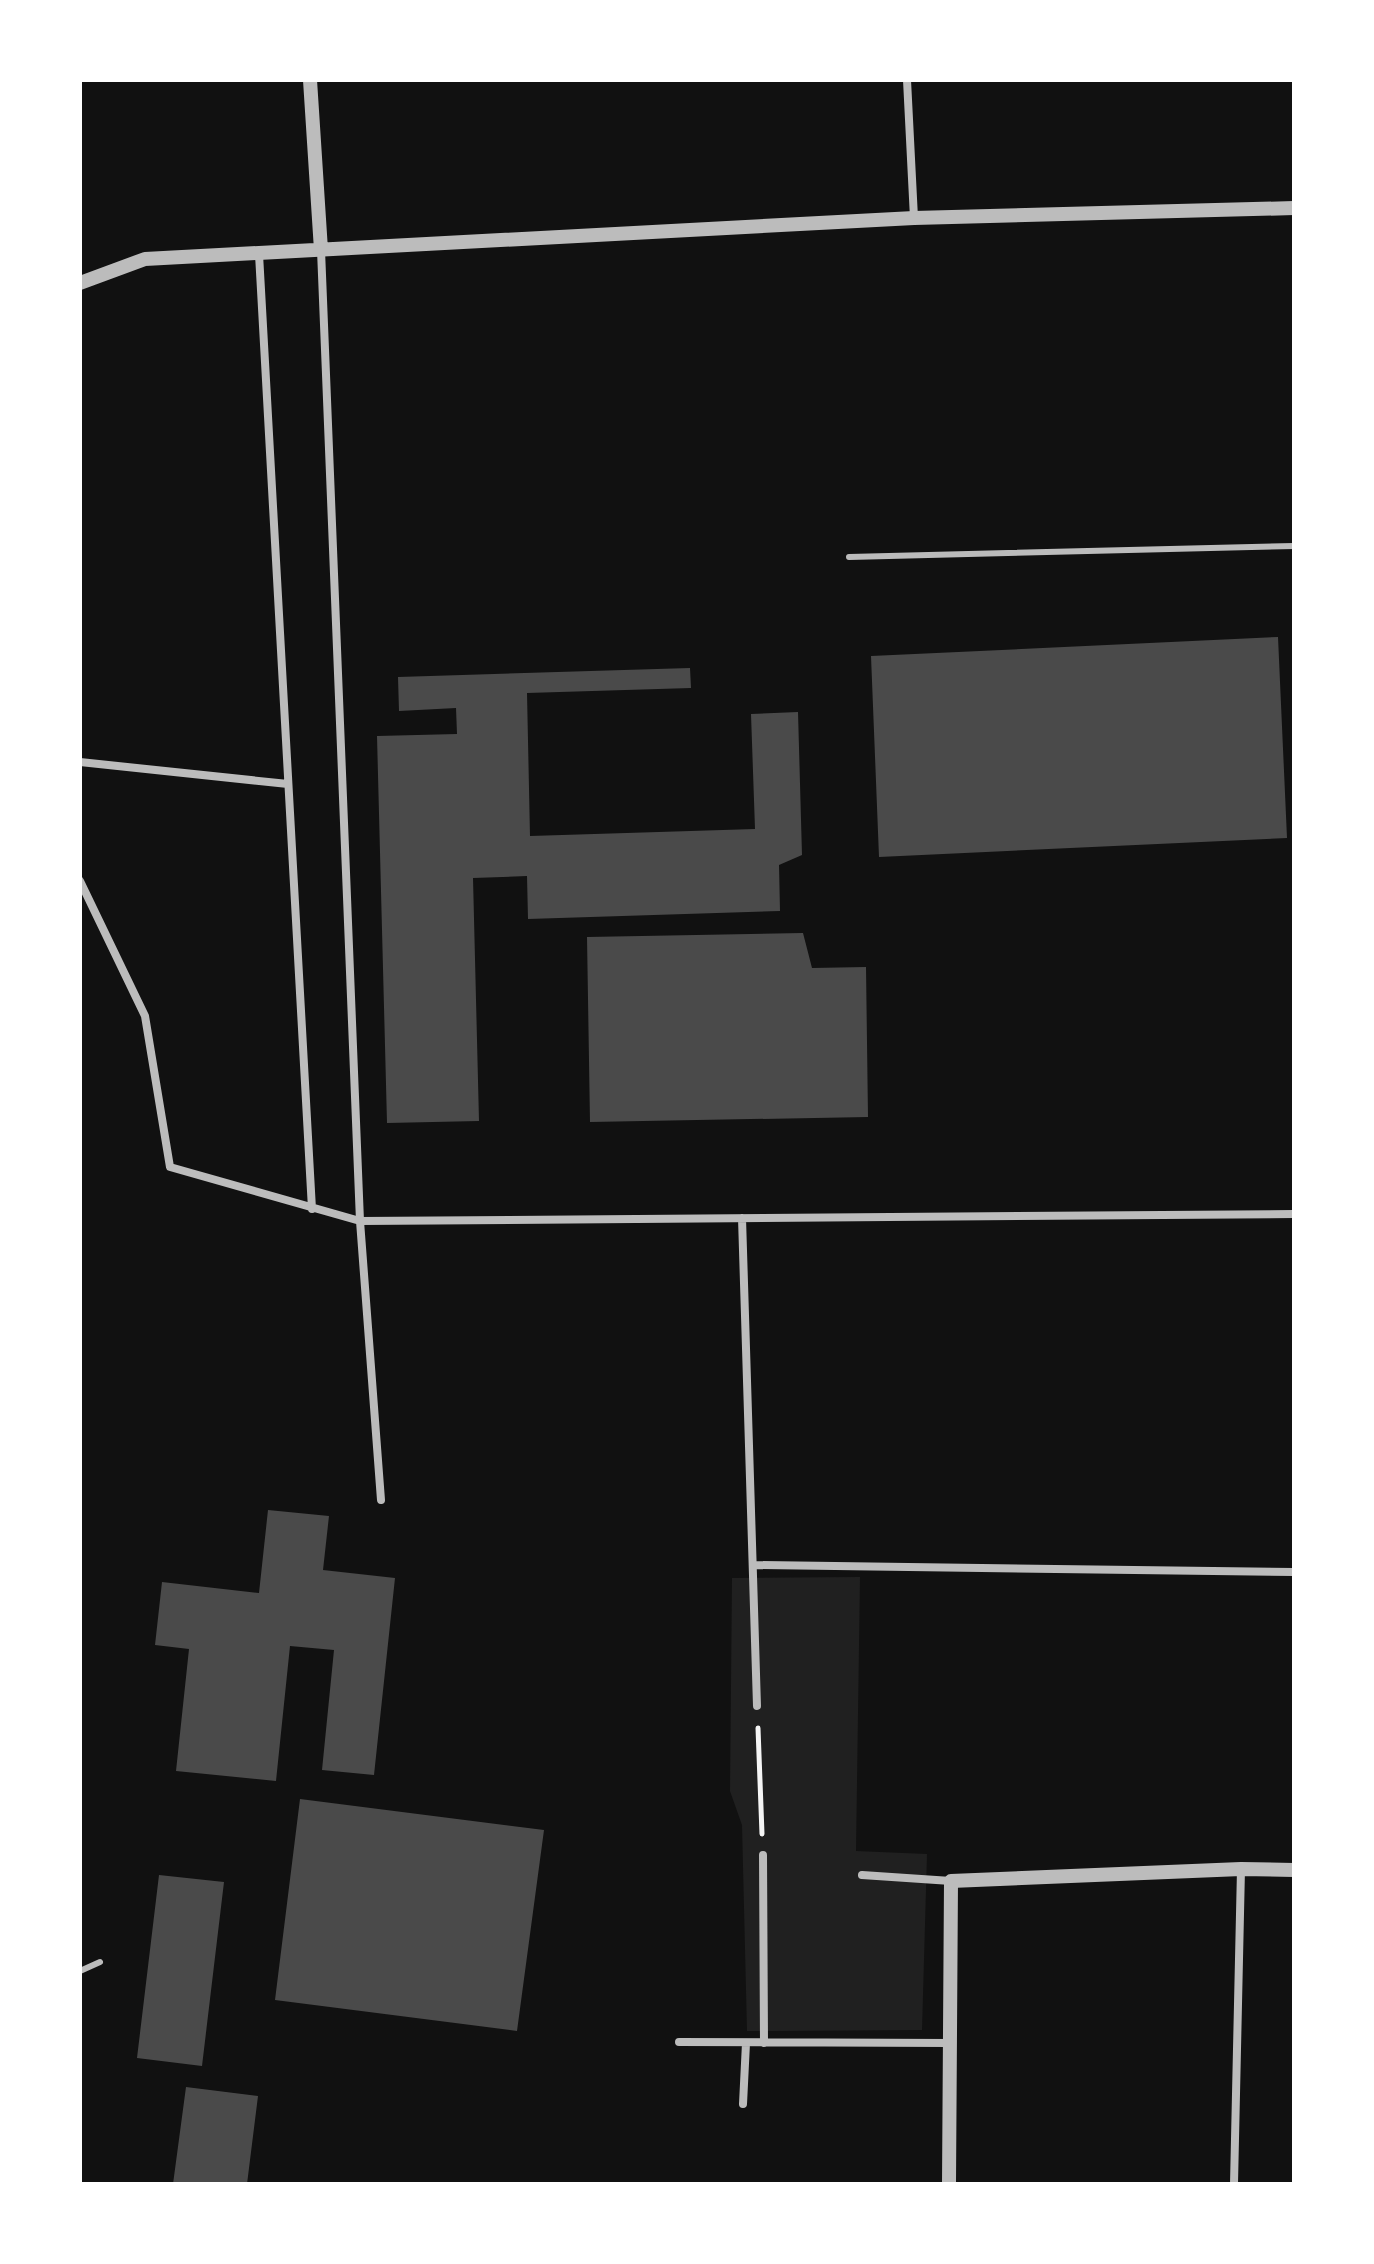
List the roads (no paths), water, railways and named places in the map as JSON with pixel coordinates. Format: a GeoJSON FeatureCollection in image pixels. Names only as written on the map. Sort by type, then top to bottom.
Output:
{"type":"FeatureCollection","features":[{"type":"Feature","properties":{"kind":"street"},"geometry":{"type":"LineString","coordinates":[[310,80],[321,250],[360,1221],[381,1500]]}},
{"type":"Feature","properties":{"kind":"street"},"geometry":{"type":"LineString","coordinates":[[907,80],[914,218]]}},
{"type":"Feature","properties":{"kind":"street"},"geometry":{"type":"LineString","coordinates":[[80,283],[145,259],[914,218],[1294,208]]}},
{"type":"Feature","properties":{"kind":"street"},"geometry":{"type":"LineString","coordinates":[[259,254],[312,1209]]}},
{"type":"Feature","properties":{"kind":"street"},"geometry":{"type":"LineString","coordinates":[[80,762],[288,784]]}},
{"type":"Feature","properties":{"kind":"street"},"geometry":{"type":"LineString","coordinates":[[80,881],[145,1016],[170,1167],[312,1209],[360,1221],[1294,1214]]}},
{"type":"Feature","properties":{"kind":"street"},"geometry":{"type":"LineString","coordinates":[[742,1218],[757,1706]]}},
{"type":"Feature","properties":{"kind":"street"},"geometry":{"type":"LineString","coordinates":[[754,1565],[1294,1572]]}},
{"type":"Feature","properties":{"kind":"street"},"geometry":{"type":"LineString","coordinates":[[763,1855],[764,2043]]}},
{"type":"Feature","properties":{"kind":"street"},"geometry":{"type":"LineString","coordinates":[[862,1875],[951,1881],[1241,1869],[1294,1870]]}},
{"type":"Feature","properties":{"kind":"street"},"geometry":{"type":"LineString","coordinates":[[1234,2184],[1241,1869]]}},
{"type":"Feature","properties":{"kind":"street"},"geometry":{"type":"LineString","coordinates":[[949,2184],[951,1881]]}},
{"type":"Feature","properties":{"kind":"street"},"geometry":{"type":"LineString","coordinates":[[679,2042],[950,2043]]}},
{"type":"Feature","properties":{"kind":"street"},"geometry":{"type":"LineString","coordinates":[[743,2104],[746,2043]]}},
{"type":"Feature","properties":{"kind":"lane"},"geometry":{"type":"LineString","coordinates":[[849,557],[1294,546]]}},
{"type":"Feature","properties":{"kind":"lane"},"geometry":{"type":"LineString","coordinates":[[80,1971],[100,1962]]}}]}
